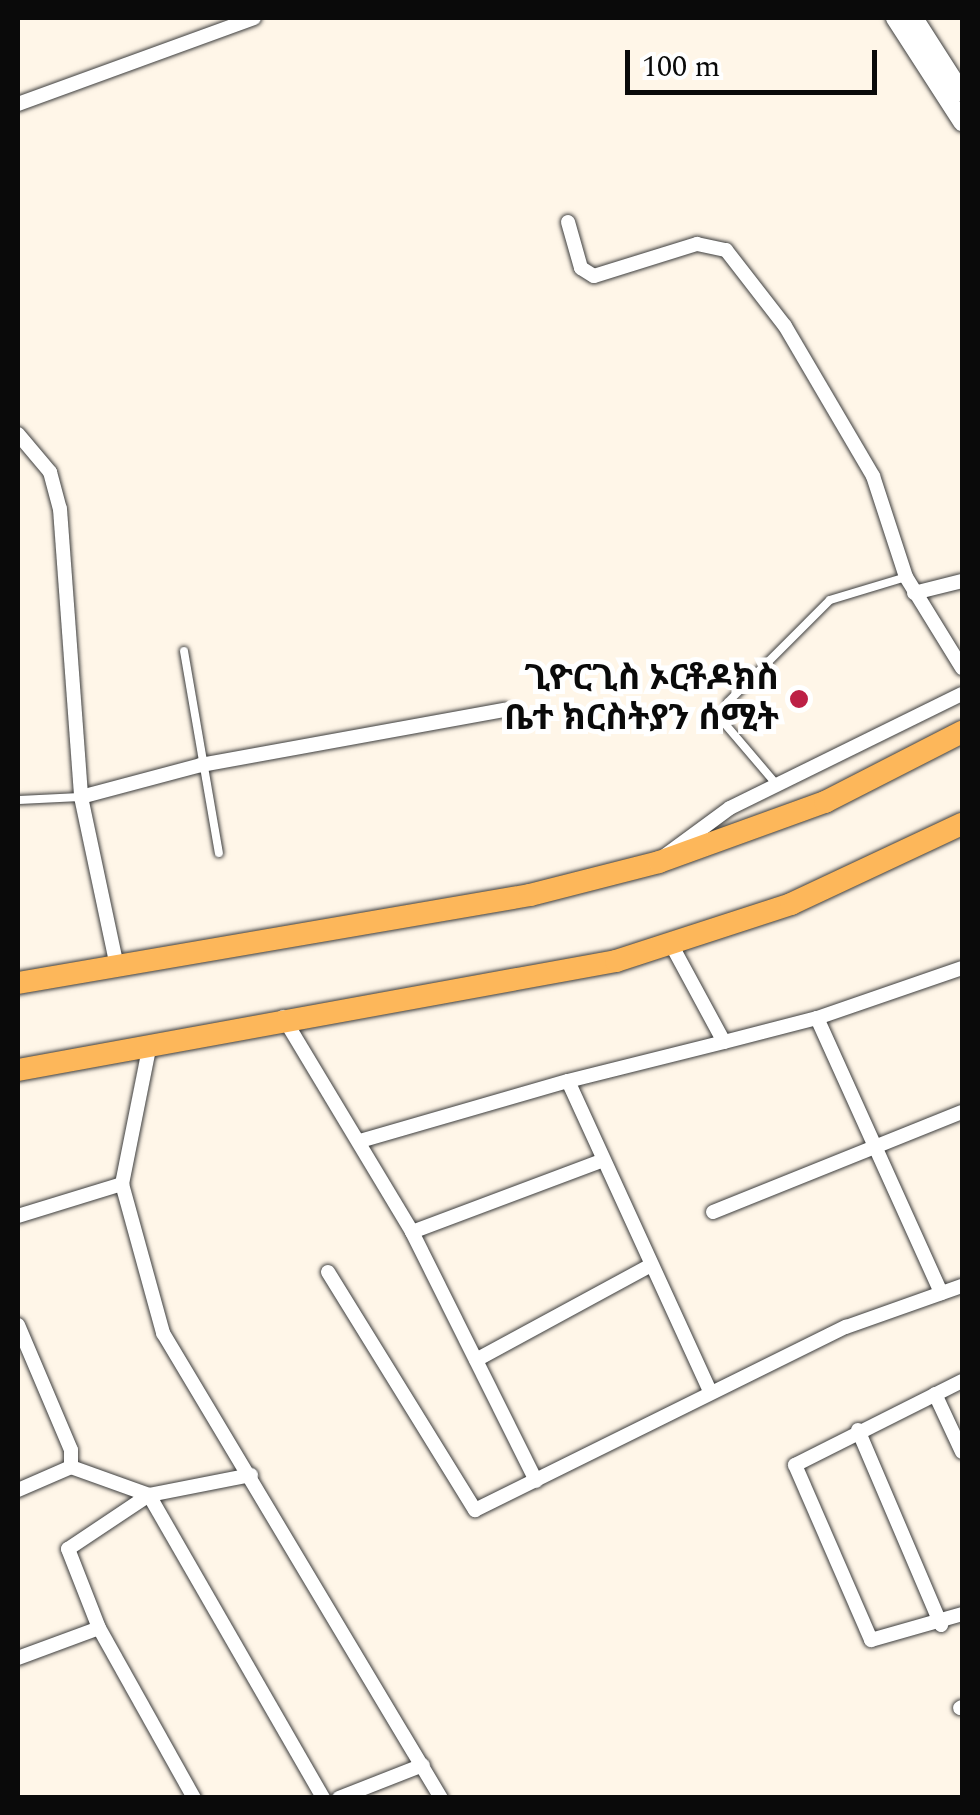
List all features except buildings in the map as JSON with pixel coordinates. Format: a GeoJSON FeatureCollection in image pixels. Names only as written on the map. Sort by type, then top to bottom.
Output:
{"type":"FeatureCollection","features":[{"type":"Feature","properties":{"kind":"main road"},"geometry":{"type":"LineString","coordinates":[[18,983],[116,961],[530,895],[659,862],[825,802],[962,732]]}},
{"type":"Feature","properties":{"kind":"main road"},"geometry":{"type":"LineString","coordinates":[[18,1070],[282,1016],[500,984],[671,944],[791,904],[962,824]]}},
{"type":"Feature","properties":{"kind":"street"},"geometry":{"type":"LineString","coordinates":[[18,104],[254,18]]}},
{"type":"Feature","properties":{"kind":"street"},"geometry":{"type":"LineString","coordinates":[[895,18],[962,122]]}},
{"type":"Feature","properties":{"kind":"street"},"geometry":{"type":"LineString","coordinates":[[914,18],[962,93]]}},
{"type":"Feature","properties":{"kind":"street"},"geometry":{"type":"LineString","coordinates":[[568,222],[582,268],[594,276],[697,244],[726,250],[785,326],[873,476],[906,578],[962,668]]}},
{"type":"Feature","properties":{"kind":"street"},"geometry":{"type":"LineString","coordinates":[[18,434],[50,472],[60,510],[81,798],[116,961]]}},
{"type":"Feature","properties":{"kind":"street"},"geometry":{"type":"LineString","coordinates":[[914,594],[962,581]]}},
{"type":"Feature","properties":{"kind":"street"},"geometry":{"type":"LineString","coordinates":[[659,862],[688,831],[962,694]]}},
{"type":"Feature","properties":{"kind":"street"},"geometry":{"type":"LineString","coordinates":[[81,798],[201,765],[505,710]]}},
{"type":"Feature","properties":{"kind":"street"},"geometry":{"type":"LineString","coordinates":[[671,944],[724,1042]]}},
{"type":"Feature","properties":{"kind":"street"},"geometry":{"type":"LineString","coordinates":[[360,1141],[568,1081],[816,1018],[962,968]]}},
{"type":"Feature","properties":{"kind":"street"},"geometry":{"type":"LineString","coordinates":[[282,1016],[412,1232],[536,1481]]}},
{"type":"Feature","properties":{"kind":"street"},"geometry":{"type":"LineString","coordinates":[[816,1018],[872,1150],[941,1293]]}},
{"type":"Feature","properties":{"kind":"street"},"geometry":{"type":"LineString","coordinates":[[150,1044],[122,1184],[163,1334],[441,1798]]}},
{"type":"Feature","properties":{"kind":"street"},"geometry":{"type":"LineString","coordinates":[[568,1081],[710,1391]]}},
{"type":"Feature","properties":{"kind":"street"},"geometry":{"type":"LineString","coordinates":[[713,1212],[962,1112]]}},
{"type":"Feature","properties":{"kind":"street"},"geometry":{"type":"LineString","coordinates":[[412,1232],[602,1160]]}},
{"type":"Feature","properties":{"kind":"street"},"geometry":{"type":"LineString","coordinates":[[18,1216],[122,1184]]}},
{"type":"Feature","properties":{"kind":"street"},"geometry":{"type":"LineString","coordinates":[[476,1360],[651,1266]]}},
{"type":"Feature","properties":{"kind":"street"},"geometry":{"type":"LineString","coordinates":[[328,1272],[468,1506],[482,1508],[710,1391],[962,1286]]}},
{"type":"Feature","properties":{"kind":"street"},"geometry":{"type":"LineString","coordinates":[[18,1325],[71,1467]]}},
{"type":"Feature","properties":{"kind":"street"},"geometry":{"type":"LineString","coordinates":[[962,1381],[795,1464],[864,1632],[876,1641],[941,1625],[962,1614]]}},
{"type":"Feature","properties":{"kind":"street"},"geometry":{"type":"LineString","coordinates":[[935,1394],[962,1452]]}},
{"type":"Feature","properties":{"kind":"street"},"geometry":{"type":"LineString","coordinates":[[858,1430],[941,1625]]}},
{"type":"Feature","properties":{"kind":"street"},"geometry":{"type":"LineString","coordinates":[[18,1490],[71,1467],[149,1494],[323,1798]]}},
{"type":"Feature","properties":{"kind":"street"},"geometry":{"type":"LineString","coordinates":[[194,1798],[99,1628],[68,1549],[149,1494],[251,1476]]}},
{"type":"Feature","properties":{"kind":"street"},"geometry":{"type":"LineString","coordinates":[[18,1658],[99,1628]]}},
{"type":"Feature","properties":{"kind":"street"},"geometry":{"type":"LineString","coordinates":[[339,1798],[423,1765]]}},
{"type":"Feature","properties":{"kind":"lane"},"geometry":{"type":"LineString","coordinates":[[778,787],[725,724],[728,702],[830,600],[906,578]]}},
{"type":"Feature","properties":{"kind":"lane"},"geometry":{"type":"LineString","coordinates":[[184,651],[201,765],[220,853]]}},
{"type":"Feature","properties":{"kind":"lane"},"geometry":{"type":"LineString","coordinates":[[18,800],[81,798]]}},
{"type":"Feature","properties":{"kind":"place","name":"ጊዮርጊስ ኦርቶዶክስ ቤተ ክርስትያን ሰሚት"},"geometry":{"type":"Point","coordinates":[799,699]}}]}
